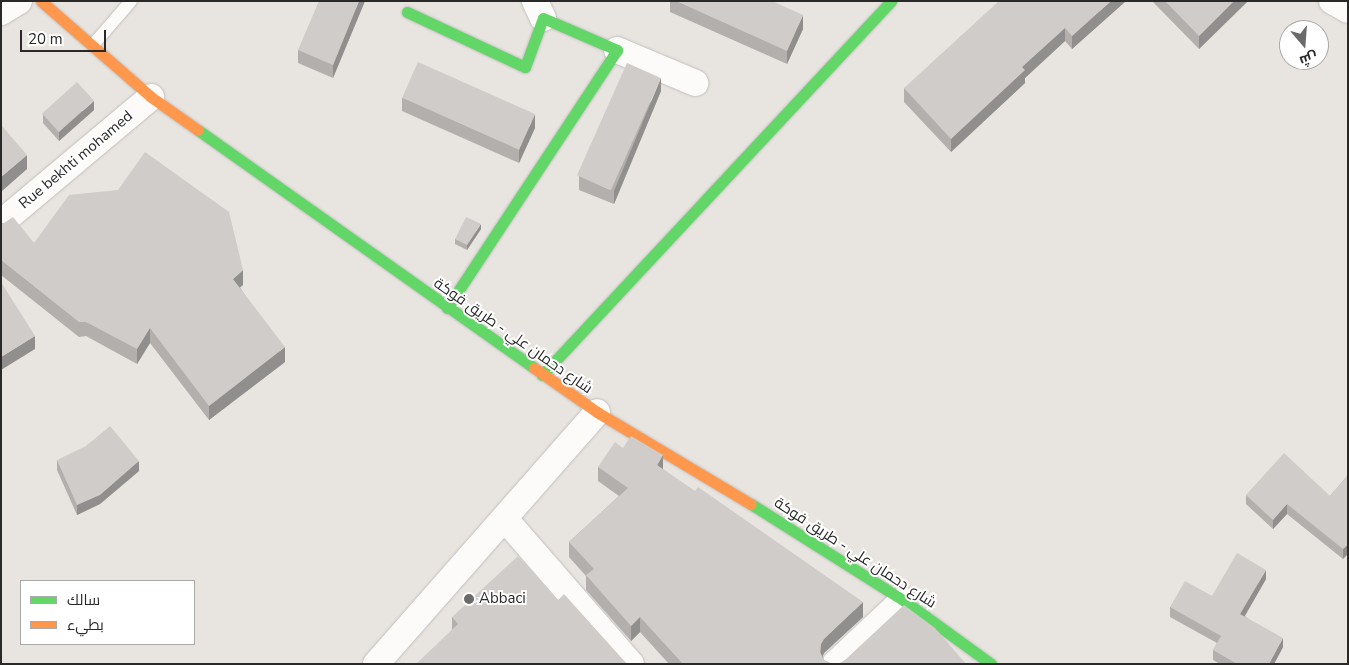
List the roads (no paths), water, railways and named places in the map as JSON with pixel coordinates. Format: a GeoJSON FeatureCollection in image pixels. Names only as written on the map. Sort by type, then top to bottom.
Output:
{"type":"FeatureCollection","features":[{"type":"Feature","properties":{"kind":"main road","name":"شارع دحمان علي - طريق فوكة"},"geometry":{"type":"LineString","coordinates":[[41,1],[151,97],[542,375],[597,412],[808,538],[903,600],[991,664]]}},
{"type":"Feature","properties":{"kind":"main road"},"geometry":{"type":"LineString","coordinates":[[542,375],[891,1]]}},
{"type":"Feature","properties":{"kind":"main road"},"geometry":{"type":"LineString","coordinates":[[407,12],[525,67],[539,10],[617,50],[446,308]]}},
{"type":"Feature","properties":{"kind":"street"},"geometry":{"type":"LineString","coordinates":[[1,12],[19,1]]}},
{"type":"Feature","properties":{"kind":"street"},"geometry":{"type":"LineString","coordinates":[[1332,1],[1348,10]]}},
{"type":"Feature","properties":{"kind":"street"},"geometry":{"type":"LineString","coordinates":[[617,50],[695,83]]}},
{"type":"Feature","properties":{"kind":"street","name":"Rue bekhti mohamed"},"geometry":{"type":"LineString","coordinates":[[1,223],[151,97]]}},
{"type":"Feature","properties":{"kind":"street"},"geometry":{"type":"LineString","coordinates":[[376,664],[597,412]]}},
{"type":"Feature","properties":{"kind":"street"},"geometry":{"type":"LineString","coordinates":[[505,519],[624,662]]}},
{"type":"Feature","properties":{"kind":"street"},"geometry":{"type":"LineString","coordinates":[[835,664],[903,600]]}},
{"type":"Feature","properties":{"kind":"lane"},"geometry":{"type":"LineString","coordinates":[[93,45],[131,1]]}},
{"type":"Feature","properties":{"kind":"place","name":"Abbaci"},"geometry":{"type":"Point","coordinates":[469,599]}}]}
